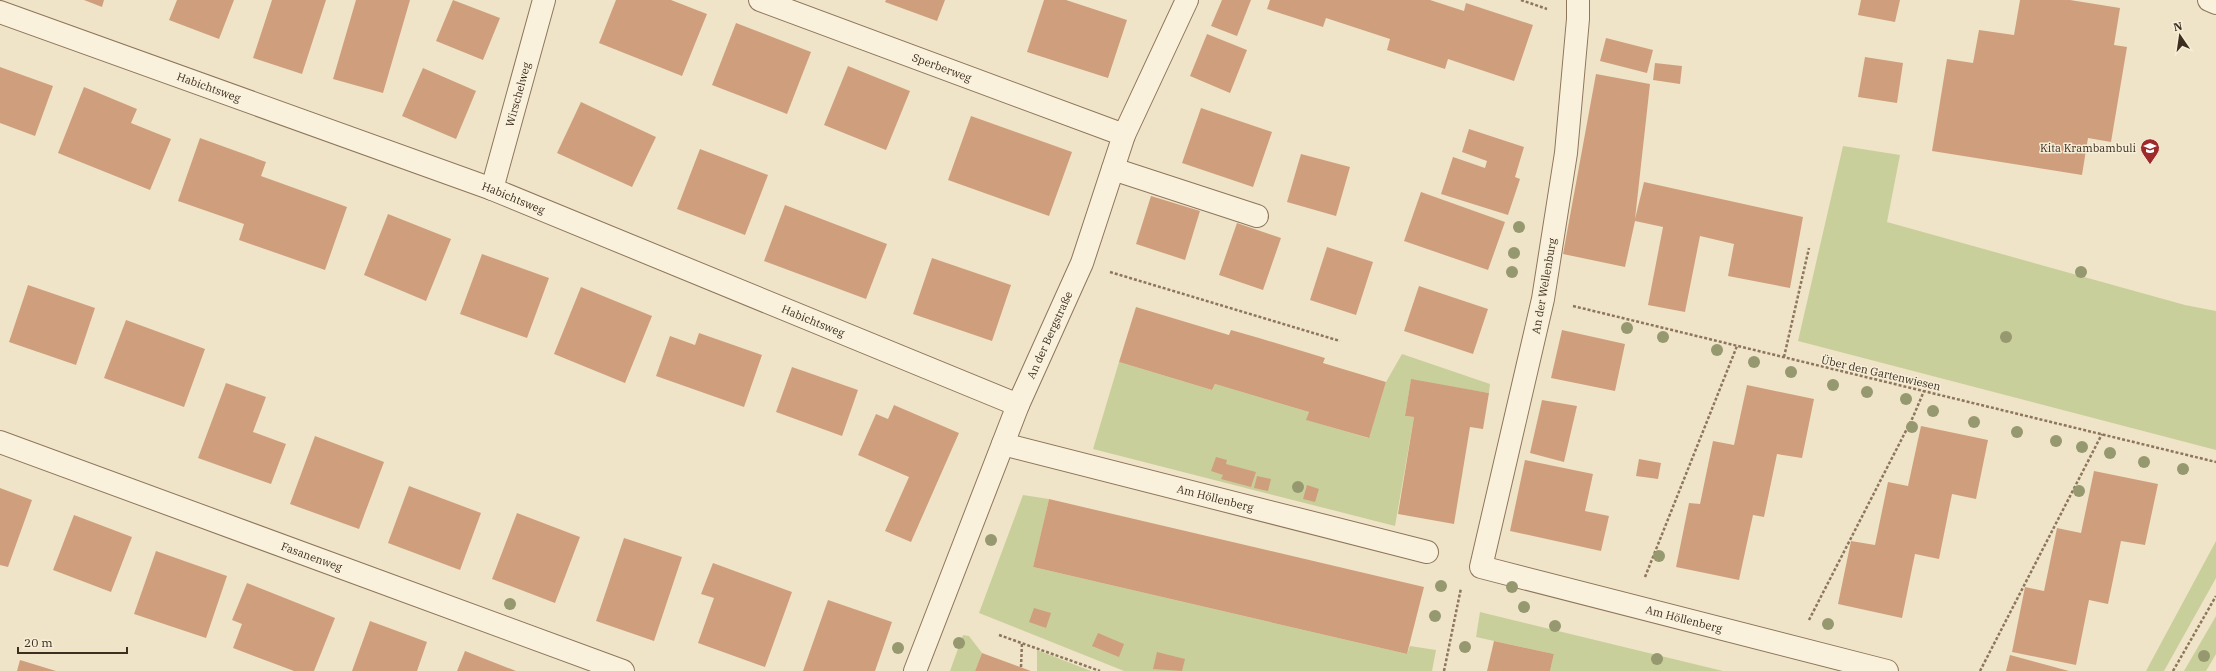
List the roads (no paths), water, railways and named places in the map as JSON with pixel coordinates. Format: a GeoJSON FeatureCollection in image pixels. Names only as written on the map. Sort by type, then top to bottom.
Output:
{"type":"FeatureCollection","features":[{"type":"Feature","properties":{"kind":"street","name":"Wirschelweg"},"geometry":{"type":"LineString","coordinates":[[492,190],[544,0]]}},
{"type":"Feature","properties":{"kind":"street","name":"Sperberweg"},"geometry":{"type":"LineString","coordinates":[[760,0],[1124,135]]}},
{"type":"Feature","properties":{"kind":"street","name":"An der Bergstraße"},"geometry":{"type":"LineString","coordinates":[[915,671],[1018,405],[1082,263],[1124,135],[1188,0]]}},
{"type":"Feature","properties":{"kind":"street","name":"An der Wellenburg"},"geometry":{"type":"LineString","coordinates":[[1481,567],[1543,299],[1566,153],[1578,19],[1578,0]]}},
{"type":"Feature","properties":{"kind":"street"},"geometry":{"type":"LineString","coordinates":[[2209,0],[2216,3]]}},
{"type":"Feature","properties":{"kind":"street","name":"Habichtsweg"},"geometry":{"type":"LineString","coordinates":[[0,12],[492,190],[1018,405]]}},
{"type":"Feature","properties":{"kind":"street"},"geometry":{"type":"LineString","coordinates":[[1113,169],[1257,216]]}},
{"type":"Feature","properties":{"kind":"street","name":"Fasanenweg"},"geometry":{"type":"LineString","coordinates":[[0,442],[623,671]]}},
{"type":"Feature","properties":{"kind":"street","name":"Am Höllenberg"},"geometry":{"type":"LineString","coordinates":[[1004,444],[1427,552]]}},
{"type":"Feature","properties":{"kind":"street","name":"Am Höllenberg"},"geometry":{"type":"LineString","coordinates":[[1481,567],[1887,671]]}},
{"type":"Feature","properties":{"kind":"place","name":"Kita Krambambuli"},"geometry":{"type":"Point","coordinates":[2150,165]}}]}
